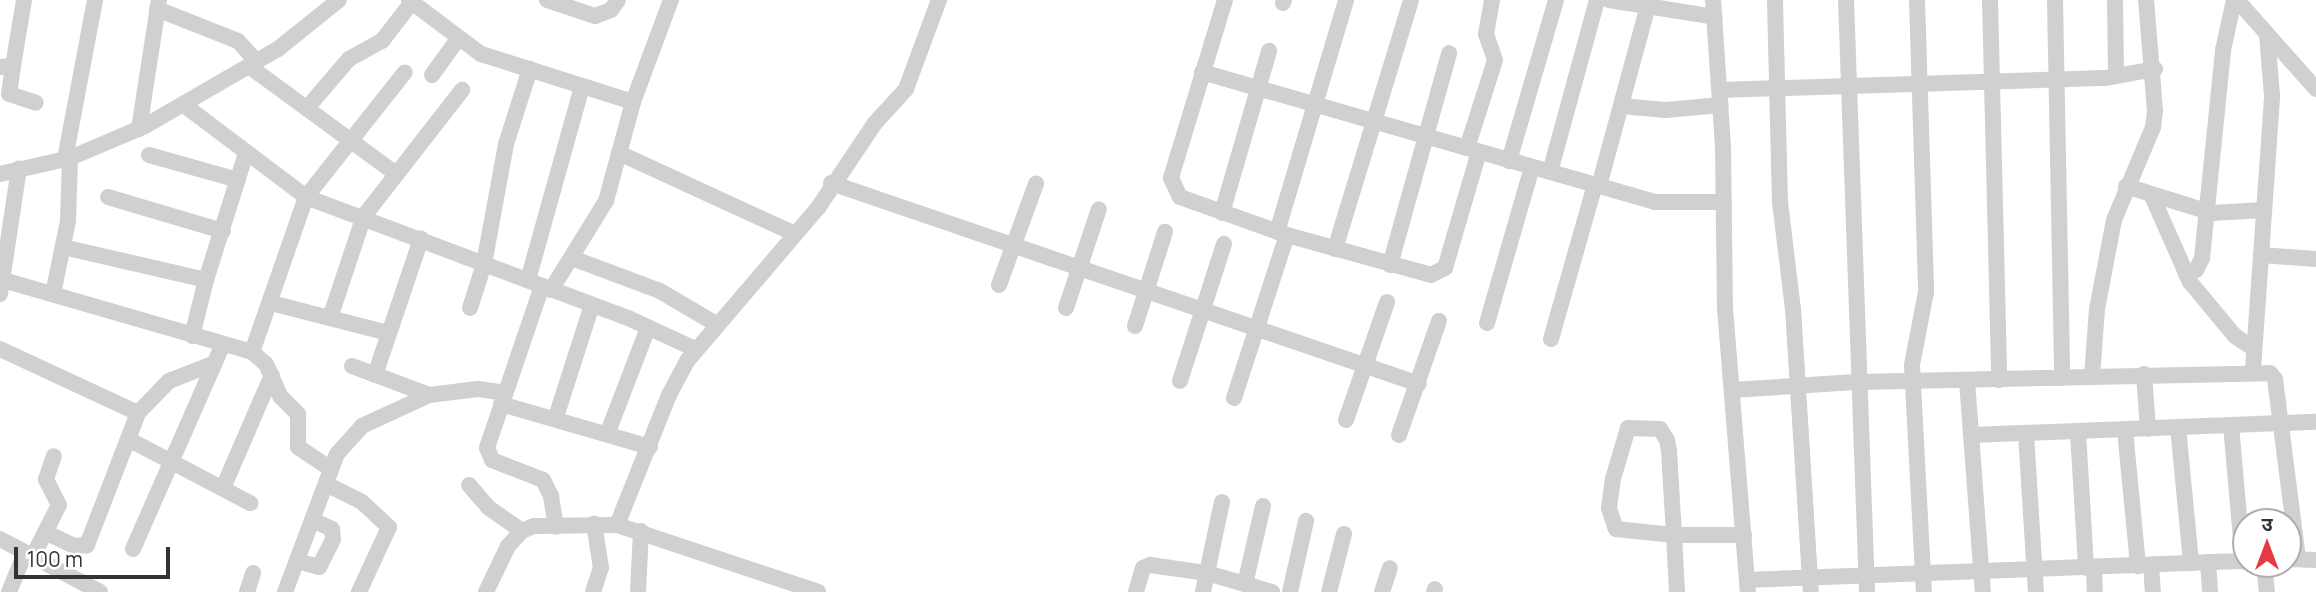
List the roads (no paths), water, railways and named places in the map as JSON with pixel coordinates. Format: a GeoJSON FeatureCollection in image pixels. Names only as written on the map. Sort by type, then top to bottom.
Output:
{"type":"FeatureCollection","features":[{"type":"Feature","properties":{"kind":"street"},"geometry":{"type":"LineString","coordinates":[[24,0],[6,66],[9,94],[36,103]]}},
{"type":"Feature","properties":{"kind":"street"},"geometry":{"type":"LineString","coordinates":[[53,294],[71,194],[67,158],[95,0]]}},
{"type":"Feature","properties":{"kind":"street"},"geometry":{"type":"LineString","coordinates":[[0,174],[67,158],[139,129],[254,64],[339,0]]}},
{"type":"Feature","properties":{"kind":"street"},"geometry":{"type":"LineString","coordinates":[[547,0],[595,16],[611,9],[618,0]]}},
{"type":"Feature","properties":{"kind":"street"},"geometry":{"type":"LineString","coordinates":[[541,285],[572,258],[600,216],[633,102],[671,0]]}},
{"type":"Feature","properties":{"kind":"street"},"geometry":{"type":"LineString","coordinates":[[617,525],[669,395],[695,349],[795,234],[831,183],[906,89],[939,0]]}},
{"type":"Feature","properties":{"kind":"street"},"geometry":{"type":"LineString","coordinates":[[1225,0],[1171,178],[1172,189],[1180,197],[1282,233],[1422,274],[1445,268],[1495,60],[1486,34],[1492,0]]}},
{"type":"Feature","properties":{"kind":"street"},"geometry":{"type":"LineString","coordinates":[[1234,398],[1259,328],[1313,103],[1346,0]]}},
{"type":"Feature","properties":{"kind":"street"},"geometry":{"type":"LineString","coordinates":[[1335,249],[1376,122],[1411,0]]}},
{"type":"Feature","properties":{"kind":"street"},"geometry":{"type":"LineString","coordinates":[[1510,161],[1556,0]]}},
{"type":"Feature","properties":{"kind":"street"},"geometry":{"type":"LineString","coordinates":[[1550,172],[1597,0]]}},
{"type":"Feature","properties":{"kind":"street"},"geometry":{"type":"LineString","coordinates":[[1609,0],[1715,17]]}},
{"type":"Feature","properties":{"kind":"street"},"geometry":{"type":"LineString","coordinates":[[1713,0],[1724,202],[1724,308],[1748,586],[1866,584],[1923,574],[2232,561]]}},
{"type":"Feature","properties":{"kind":"street"},"geometry":{"type":"LineString","coordinates":[[1776,0],[1780,202],[1798,386],[1811,585]]}},
{"type":"Feature","properties":{"kind":"street"},"geometry":{"type":"LineString","coordinates":[[1846,0],[1856,382],[1866,584]]}},
{"type":"Feature","properties":{"kind":"street"},"geometry":{"type":"LineString","coordinates":[[1917,0],[1926,292],[1913,382],[1924,592]]}},
{"type":"Feature","properties":{"kind":"street"},"geometry":{"type":"LineString","coordinates":[[1990,0],[1999,380]]}},
{"type":"Feature","properties":{"kind":"street"},"geometry":{"type":"LineString","coordinates":[[2055,0],[2062,378]]}},
{"type":"Feature","properties":{"kind":"street"},"geometry":{"type":"LineString","coordinates":[[2115,0],[2116,76]]}},
{"type":"Feature","properties":{"kind":"street"},"geometry":{"type":"LineString","coordinates":[[2092,377],[2097,309],[2114,220],[2153,127],[2155,69],[2146,0]]}},
{"type":"Feature","properties":{"kind":"street"},"geometry":{"type":"LineString","coordinates":[[2235,0],[2316,89]]}},
{"type":"Feature","properties":{"kind":"street"},"geometry":{"type":"LineString","coordinates":[[2186,274],[2200,264],[2222,50],[2235,0]]}},
{"type":"Feature","properties":{"kind":"street"},"geometry":{"type":"LineString","coordinates":[[307,108],[349,59],[383,41],[410,1],[481,54],[633,102]]}},
{"type":"Feature","properties":{"kind":"street"},"geometry":{"type":"LineString","coordinates":[[139,129],[158,4],[238,41],[254,64],[307,108],[396,174]]}},
{"type":"Feature","properties":{"kind":"street"},"geometry":{"type":"LineString","coordinates":[[1552,339],[1648,6]]}},
{"type":"Feature","properties":{"kind":"street"},"geometry":{"type":"LineString","coordinates":[[2253,370],[2272,96],[2267,34]]}},
{"type":"Feature","properties":{"kind":"street"},"geometry":{"type":"LineString","coordinates":[[432,75],[458,39]]}},
{"type":"Feature","properties":{"kind":"street"},"geometry":{"type":"LineString","coordinates":[[1222,212],[1269,51]]}},
{"type":"Feature","properties":{"kind":"street"},"geometry":{"type":"LineString","coordinates":[[1390,265],[1448,53]]}},
{"type":"Feature","properties":{"kind":"street"},"geometry":{"type":"LineString","coordinates":[[470,308],[484,264],[506,144],[530,69]]}},
{"type":"Feature","properties":{"kind":"street"},"geometry":{"type":"LineString","coordinates":[[1621,106],[1666,110],[1720,97],[1777,88],[1848,88],[2058,79],[2116,76],[2155,69]]}},
{"type":"Feature","properties":{"kind":"street"},"geometry":{"type":"LineString","coordinates":[[251,352],[271,303],[306,197],[405,72]]}},
{"type":"Feature","properties":{"kind":"street"},"geometry":{"type":"LineString","coordinates":[[1202,72],[1655,202],[1724,202]]}},
{"type":"Feature","properties":{"kind":"street"},"geometry":{"type":"LineString","coordinates":[[555,527],[551,496],[543,480],[488,454],[503,398],[541,285],[582,87]]}},
{"type":"Feature","properties":{"kind":"street"},"geometry":{"type":"LineString","coordinates":[[330,318],[364,216],[462,90]]}},
{"type":"Feature","properties":{"kind":"street"},"geometry":{"type":"LineString","coordinates":[[184,104],[306,197],[364,216],[541,285],[695,349]]}},
{"type":"Feature","properties":{"kind":"street"},"geometry":{"type":"LineString","coordinates":[[192,337],[206,280],[246,153]]}},
{"type":"Feature","properties":{"kind":"street"},"geometry":{"type":"LineString","coordinates":[[619,153],[795,234]]}},
{"type":"Feature","properties":{"kind":"street"},"geometry":{"type":"LineString","coordinates":[[149,155],[238,180]]}},
{"type":"Feature","properties":{"kind":"street"},"geometry":{"type":"LineString","coordinates":[[1487,324],[1532,167]]}},
{"type":"Feature","properties":{"kind":"street"},"geometry":{"type":"LineString","coordinates":[[19,168],[2,287],[53,294],[222,346],[251,352],[272,375],[281,397],[298,414],[298,447],[388,527],[359,592]]}},
{"type":"Feature","properties":{"kind":"street"},"geometry":{"type":"LineString","coordinates":[[831,183],[1419,384]]}},
{"type":"Feature","properties":{"kind":"street"},"geometry":{"type":"LineString","coordinates":[[999,285],[1037,184]]}},
{"type":"Feature","properties":{"kind":"street"},"geometry":{"type":"LineString","coordinates":[[2126,186],[2204,210],[2264,211]]}},
{"type":"Feature","properties":{"kind":"street"},"geometry":{"type":"LineString","coordinates":[[2152,196],[2186,274],[2206,305],[2254,349]]}},
{"type":"Feature","properties":{"kind":"street"},"geometry":{"type":"LineString","coordinates":[[108,197],[223,231]]}},
{"type":"Feature","properties":{"kind":"street"},"geometry":{"type":"LineString","coordinates":[[1066,308],[1100,209]]}},
{"type":"Feature","properties":{"kind":"street"},"geometry":{"type":"LineString","coordinates":[[1135,326],[1165,232]]}},
{"type":"Feature","properties":{"kind":"street"},"geometry":{"type":"LineString","coordinates":[[375,375],[421,239]]}},
{"type":"Feature","properties":{"kind":"street"},"geometry":{"type":"LineString","coordinates":[[1180,381],[1224,244]]}},
{"type":"Feature","properties":{"kind":"street"},"geometry":{"type":"LineString","coordinates":[[63,247],[206,280]]}},
{"type":"Feature","properties":{"kind":"street"},"geometry":{"type":"LineString","coordinates":[[2261,255],[2316,259]]}},
{"type":"Feature","properties":{"kind":"street"},"geometry":{"type":"LineString","coordinates":[[572,258],[660,291],[716,324]]}},
{"type":"Feature","properties":{"kind":"street"},"geometry":{"type":"LineString","coordinates":[[1346,420],[1387,302]]}},
{"type":"Feature","properties":{"kind":"street"},"geometry":{"type":"LineString","coordinates":[[271,303],[389,333]]}},
{"type":"Feature","properties":{"kind":"street"},"geometry":{"type":"LineString","coordinates":[[556,417],[592,305]]}},
{"type":"Feature","properties":{"kind":"street"},"geometry":{"type":"LineString","coordinates":[[1399,435],[1439,321]]}},
{"type":"Feature","properties":{"kind":"street"},"geometry":{"type":"LineString","coordinates":[[608,432],[648,328]]}},
{"type":"Feature","properties":{"kind":"street"},"geometry":{"type":"LineString","coordinates":[[133,549],[222,346]]}},
{"type":"Feature","properties":{"kind":"street"},"geometry":{"type":"LineString","coordinates":[[0,349],[138,413]]}},
{"type":"Feature","properties":{"kind":"street"},"geometry":{"type":"LineString","coordinates":[[47,533],[74,547],[87,545],[130,440],[138,413],[169,380],[215,363]]}},
{"type":"Feature","properties":{"kind":"street"},"geometry":{"type":"LineString","coordinates":[[352,366],[429,395]]}},
{"type":"Feature","properties":{"kind":"street"},"geometry":{"type":"LineString","coordinates":[[1732,390],[1856,382],[1967,381],[2253,370],[2270,373],[2275,379],[2281,422],[2289,508]]}},
{"type":"Feature","properties":{"kind":"street"},"geometry":{"type":"LineString","coordinates":[[2144,374],[2148,429]]}},
{"type":"Feature","properties":{"kind":"street"},"geometry":{"type":"LineString","coordinates":[[223,488],[272,375]]}},
{"type":"Feature","properties":{"kind":"street"},"geometry":{"type":"LineString","coordinates":[[1967,381],[1983,592]]}},
{"type":"Feature","properties":{"kind":"street"},"geometry":{"type":"LineString","coordinates":[[285,592],[337,454],[362,426],[429,395],[478,389],[650,447]]}},
{"type":"Feature","properties":{"kind":"street"},"geometry":{"type":"LineString","coordinates":[[1971,436],[2316,422]]}},
{"type":"Feature","properties":{"kind":"street"},"geometry":{"type":"LineString","coordinates":[[2231,425],[2239,508]]}},
{"type":"Feature","properties":{"kind":"street"},"geometry":{"type":"LineString","coordinates":[[1677,592],[1674,535],[1666,435],[1644,426],[1628,428],[1613,479],[1612,526],[1624,532],[1674,535],[1744,535]]}},
{"type":"Feature","properties":{"kind":"street"},"geometry":{"type":"LineString","coordinates":[[2178,427],[2191,563]]}},
{"type":"Feature","properties":{"kind":"street"},"geometry":{"type":"LineString","coordinates":[[2125,430],[2145,565],[2153,592]]}},
{"type":"Feature","properties":{"kind":"street"},"geometry":{"type":"LineString","coordinates":[[2078,432],[2090,568],[2095,592]]}},
{"type":"Feature","properties":{"kind":"street"},"geometry":{"type":"LineString","coordinates":[[2026,434],[2036,592]]}},
{"type":"Feature","properties":{"kind":"street"},"geometry":{"type":"LineString","coordinates":[[130,440],[250,503]]}},
{"type":"Feature","properties":{"kind":"street"},"geometry":{"type":"LineString","coordinates":[[9,592],[29,554],[47,533],[59,505],[46,479],[54,456]]}},
{"type":"Feature","properties":{"kind":"street"},"geometry":{"type":"LineString","coordinates":[[469,485],[489,508],[522,531]]}},
{"type":"Feature","properties":{"kind":"street"},"geometry":{"type":"LineString","coordinates":[[1203,592],[1222,502]]}},
{"type":"Feature","properties":{"kind":"street"},"geometry":{"type":"LineString","coordinates":[[1245,584],[1263,506]]}},
{"type":"Feature","properties":{"kind":"street"},"geometry":{"type":"LineString","coordinates":[[297,561],[320,567],[333,539],[332,529],[313,520]]}},
{"type":"Feature","properties":{"kind":"street"},"geometry":{"type":"LineString","coordinates":[[1290,592],[1306,521]]}},
{"type":"Feature","properties":{"kind":"street"},"geometry":{"type":"LineString","coordinates":[[593,592],[601,568],[594,524]]}},
{"type":"Feature","properties":{"kind":"street"},"geometry":{"type":"LineString","coordinates":[[486,592],[508,546],[522,531],[594,524],[617,525],[641,531],[818,592]]}},
{"type":"Feature","properties":{"kind":"street"},"geometry":{"type":"LineString","coordinates":[[638,592],[641,531]]}},
{"type":"Feature","properties":{"kind":"street"},"geometry":{"type":"LineString","coordinates":[[1329,592],[1344,534]]}},
{"type":"Feature","properties":{"kind":"street"},"geometry":{"type":"LineString","coordinates":[[0,539],[100,592]]}},
{"type":"Feature","properties":{"kind":"street"},"geometry":{"type":"LineString","coordinates":[[2208,562],[2210,592]]}},
{"type":"Feature","properties":{"kind":"street"},"geometry":{"type":"LineString","coordinates":[[1136,592],[1143,568],[1150,565],[1207,573],[1266,591]]}},
{"type":"Feature","properties":{"kind":"street"},"geometry":{"type":"LineString","coordinates":[[1382,592],[1390,568]]}},
{"type":"Feature","properties":{"kind":"street"},"geometry":{"type":"LineString","coordinates":[[247,592],[253,573]]}}]}
